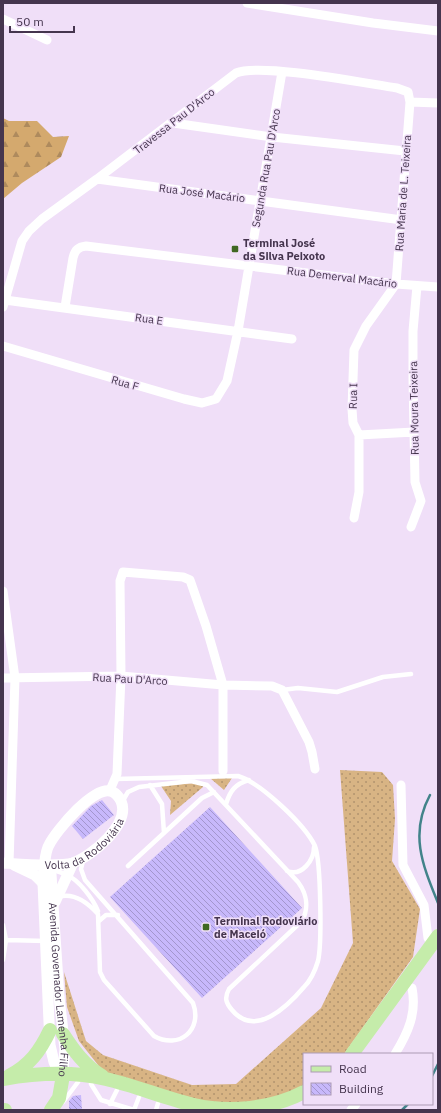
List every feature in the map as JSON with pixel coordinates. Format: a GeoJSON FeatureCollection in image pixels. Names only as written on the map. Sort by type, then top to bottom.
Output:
{"type":"FeatureCollection","features":[{"type":"Feature","properties":{"kind":"main road"},"geometry":{"type":"LineString","coordinates":[[363,1053],[412,988],[436,944]]}},
{"type":"Feature","properties":{"kind":"main road"},"geometry":{"type":"LineString","coordinates":[[353,1053],[436,944]]}},
{"type":"Feature","properties":{"kind":"main road"},"geometry":{"type":"LineString","coordinates":[[3,1079],[29,1063],[41,1048],[50,1030]]}},
{"type":"Feature","properties":{"kind":"main road"},"geometry":{"type":"LineString","coordinates":[[63,1034],[74,1052],[90,1068],[106,1079]]}},
{"type":"Feature","properties":{"kind":"main road"},"geometry":{"type":"LineString","coordinates":[[3,1079],[61,1076],[106,1079],[195,1106],[234,1109],[254,1108],[281,1101],[303,1092]]}},
{"type":"Feature","properties":{"kind":"main road"},"geometry":{"type":"LineString","coordinates":[[52,1109],[59,1098],[61,1076]]}},
{"type":"Feature","properties":{"kind":"main road"},"geometry":{"type":"LineString","coordinates":[[3,1086],[61,1076],[84,1083],[117,1090],[136,1106],[157,1106],[180,1110]]}},
{"type":"Feature","properties":{"kind":"main road"},"geometry":{"type":"LineString","coordinates":[[275,1110],[303,1100]]}},
{"type":"Feature","properties":{"kind":"street"},"geometry":{"type":"LineString","coordinates":[[247,3],[373,23],[438,31]]}},
{"type":"Feature","properties":{"kind":"street"},"geometry":{"type":"LineString","coordinates":[[3,19],[47,40]]}},
{"type":"Feature","properties":{"kind":"street","name":"Travessa Pau D'Arco"},"geometry":{"type":"LineString","coordinates":[[4,304],[22,241],[29,231],[42,218],[173,123],[236,74],[252,70],[282,72],[402,89],[408,92],[410,102]]}},
{"type":"Feature","properties":{"kind":"street","name":"Segunda Rua Pau D'Arco"},"geometry":{"type":"LineString","coordinates":[[227,381],[238,331],[282,72]]}},
{"type":"Feature","properties":{"kind":"street"},"geometry":{"type":"LineString","coordinates":[[410,102],[438,103]]}},
{"type":"Feature","properties":{"kind":"street","name":"Rua Maria de L. Teixeira"},"geometry":{"type":"LineString","coordinates":[[396,284],[410,102]]}},
{"type":"Feature","properties":{"kind":"street"},"geometry":{"type":"LineString","coordinates":[[173,123],[272,138],[406,151]]}},
{"type":"Feature","properties":{"kind":"street","name":"Rua José Macário"},"geometry":{"type":"LineString","coordinates":[[97,179],[402,220]]}},
{"type":"Feature","properties":{"kind":"street","name":"Rua Demerval Macário"},"geometry":{"type":"LineString","coordinates":[[65,307],[72,258],[75,251],[79,247],[86,246],[396,284],[438,287]]}},
{"type":"Feature","properties":{"kind":"street","name":"Rua I"},"geometry":{"type":"LineString","coordinates":[[354,518],[359,492],[359,435],[353,423],[352,409],[354,350],[366,326],[396,284]]}},
{"type":"Feature","properties":{"kind":"street","name":"Rua Moura Teixeira"},"geometry":{"type":"LineString","coordinates":[[411,527],[421,502],[415,482],[414,432],[413,331],[417,286]]}},
{"type":"Feature","properties":{"kind":"street","name":"Rua E"},"geometry":{"type":"LineString","coordinates":[[4,304],[65,307],[292,339]]}},
{"type":"Feature","properties":{"kind":"street","name":"Rua F"},"geometry":{"type":"LineString","coordinates":[[3,346],[132,385],[202,403],[216,399],[227,381]]}},
{"type":"Feature","properties":{"kind":"street"},"geometry":{"type":"LineString","coordinates":[[359,435],[414,432]]}},
{"type":"Feature","properties":{"kind":"street"},"geometry":{"type":"LineString","coordinates":[[110,790],[115,779],[121,676],[120,581],[123,572],[183,577],[190,580],[206,626],[223,685],[224,771]]}},
{"type":"Feature","properties":{"kind":"street"},"geometry":{"type":"LineString","coordinates":[[3,595],[15,678],[6,863]]}},
{"type":"Feature","properties":{"kind":"street","name":"Rua Pau D'Arco"},"geometry":{"type":"LineString","coordinates":[[3,678],[121,676],[223,685],[272,686],[282,690]]}},
{"type":"Feature","properties":{"kind":"street"},"geometry":{"type":"LineString","coordinates":[[282,690],[309,742],[315,769]]}},
{"type":"Feature","properties":{"kind":"street"},"geometry":{"type":"LineString","coordinates":[[401,785],[403,816],[403,866],[424,905],[428,938],[436,944]]}},
{"type":"Feature","properties":{"kind":"street","name":"Volta da Rodoviária"},"geometry":{"type":"LineString","coordinates":[[110,790],[118,796],[122,803],[123,810],[120,822],[106,839],[84,856],[73,862],[50,861],[48,845],[70,817],[96,794],[110,790]]}},
{"type":"Feature","properties":{"kind":"street"},"geometry":{"type":"LineString","coordinates":[[6,863],[50,861]]}},
{"type":"Feature","properties":{"kind":"street","name":"Avenida Governador Lamenha Filho"},"geometry":{"type":"LineString","coordinates":[[50,861],[43,874],[43,884],[51,1054],[61,1076]]}},
{"type":"Feature","properties":{"kind":"street","name":"Avenida Governador Lamenha Filho"},"geometry":{"type":"LineString","coordinates":[[50,861],[59,997],[63,1034],[61,1076]]}},
{"type":"Feature","properties":{"kind":"street"},"geometry":{"type":"LineString","coordinates":[[54,904],[73,862]]}},
{"type":"Feature","properties":{"kind":"street"},"geometry":{"type":"LineString","coordinates":[[6,863],[35,875],[43,884]]}},
{"type":"Feature","properties":{"kind":"street"},"geometry":{"type":"LineString","coordinates":[[396,1053],[413,1018],[414,1005],[412,988]]}},
{"type":"Feature","properties":{"kind":"lane"},"geometry":{"type":"LineString","coordinates":[[282,690],[298,688],[337,692],[383,677],[411,674]]}},
{"type":"Feature","properties":{"kind":"lane"},"geometry":{"type":"LineString","coordinates":[[115,779],[229,775],[250,780],[271,796],[308,834],[314,845],[319,867],[320,942],[315,970],[303,988],[277,1012],[266,1019],[255,1022],[246,1022],[238,1018],[227,1004],[226,998],[229,989],[302,921],[305,916],[306,900],[304,890],[207,785],[191,781],[150,785],[131,789],[122,803]]}},
{"type":"Feature","properties":{"kind":"lane"},"geometry":{"type":"LineString","coordinates":[[226,804],[228,795],[239,782],[250,780]]}},
{"type":"Feature","properties":{"kind":"lane"},"geometry":{"type":"LineString","coordinates":[[150,785],[162,804],[164,833]]}},
{"type":"Feature","properties":{"kind":"lane"},"geometry":{"type":"LineString","coordinates":[[128,866],[202,798],[214,792]]}},
{"type":"Feature","properties":{"kind":"lane"},"geometry":{"type":"LineString","coordinates":[[287,871],[296,872],[308,864],[313,857],[314,845]]}},
{"type":"Feature","properties":{"kind":"lane"},"geometry":{"type":"LineString","coordinates":[[50,861],[52,869],[76,881],[94,904],[99,921],[98,968],[104,980],[154,1036],[169,1041],[179,1040],[186,1036],[194,1022],[193,1003],[83,876],[81,870],[84,856]]}},
{"type":"Feature","properties":{"kind":"lane"},"geometry":{"type":"LineString","coordinates":[[54,904],[64,896],[75,897],[84,901],[98,914]]}},
{"type":"Feature","properties":{"kind":"lane"},"geometry":{"type":"LineString","coordinates":[[99,921],[106,915],[118,916]]}},
{"type":"Feature","properties":{"kind":"lane"},"geometry":{"type":"LineString","coordinates":[[3,925],[6,940],[3,960]]}},
{"type":"Feature","properties":{"kind":"lane"},"geometry":{"type":"LineString","coordinates":[[6,940],[46,941]]}},
{"type":"Feature","properties":{"kind":"lane"},"geometry":{"type":"LineString","coordinates":[[52,1109],[84,1083],[101,1100],[110,1104],[136,1106]]}},
{"type":"Feature","properties":{"kind":"lane"},"geometry":{"type":"LineString","coordinates":[[110,1104],[117,1090]]}},
{"type":"Feature","properties":{"kind":"shaded area"},"geometry":{"type":"Polygon","coordinates":[[[340,770],[382,772],[393,785],[395,819],[392,861],[420,909],[413,957],[345,1053],[303,1053],[303,1086],[286,1095],[226,1107],[106,1075],[79,1041],[67,1007],[64,972],[86,1041],[103,1055],[192,1085],[236,1084],[321,1008],[353,943],[340,770]]]}},
{"type":"Feature","properties":{"kind":"shaded area"},"geometry":{"type":"Polygon","coordinates":[[[210,778],[232,778],[224,790],[210,778]]]}},
{"type":"Feature","properties":{"kind":"shaded area"},"geometry":{"type":"Polygon","coordinates":[[[194,783],[203,785],[203,787],[170,815],[171,801],[161,786],[194,783]]]}},
{"type":"Feature","properties":{"kind":"green space"},"geometry":{"type":"Polygon","coordinates":[[[3,118],[9,121],[37,121],[53,137],[69,136],[61,157],[22,183],[3,199],[3,118]]]}},
{"type":"Feature","properties":{"kind":"building"},"geometry":{"type":"Polygon","coordinates":[[[102,800],[114,815],[83,839],[72,826],[91,806],[102,800]]]}},
{"type":"Feature","properties":{"kind":"building"},"geometry":{"type":"Polygon","coordinates":[[[210,807],[302,908],[202,998],[110,897],[210,807]]]}},
{"type":"Feature","properties":{"kind":"building"},"geometry":{"type":"Polygon","coordinates":[[[81,1095],[82,1110],[69,1110],[69,1101],[73,1096],[81,1095]]]}},
{"type":"Feature","properties":{"kind":"waterway"},"geometry":{"type":"LineString","coordinates":[[430,795],[420,823],[419,837],[423,863],[438,903]]}},
{"type":"Feature","properties":{"kind":"waterway"},"geometry":{"type":"LineString","coordinates":[[433,1074],[438,1064]]}},
{"type":"Feature","properties":{"kind":"waterway"},"geometry":{"type":"LineString","coordinates":[[402,1110],[407,1105]]}},
{"type":"Feature","properties":{"kind":"place","name":"Terminal José da Silva Peixoto"},"geometry":{"type":"Point","coordinates":[235,249]}},
{"type":"Feature","properties":{"kind":"place","name":"Terminal Rodoviário de Maceió"},"geometry":{"type":"Point","coordinates":[206,927]}}]}
